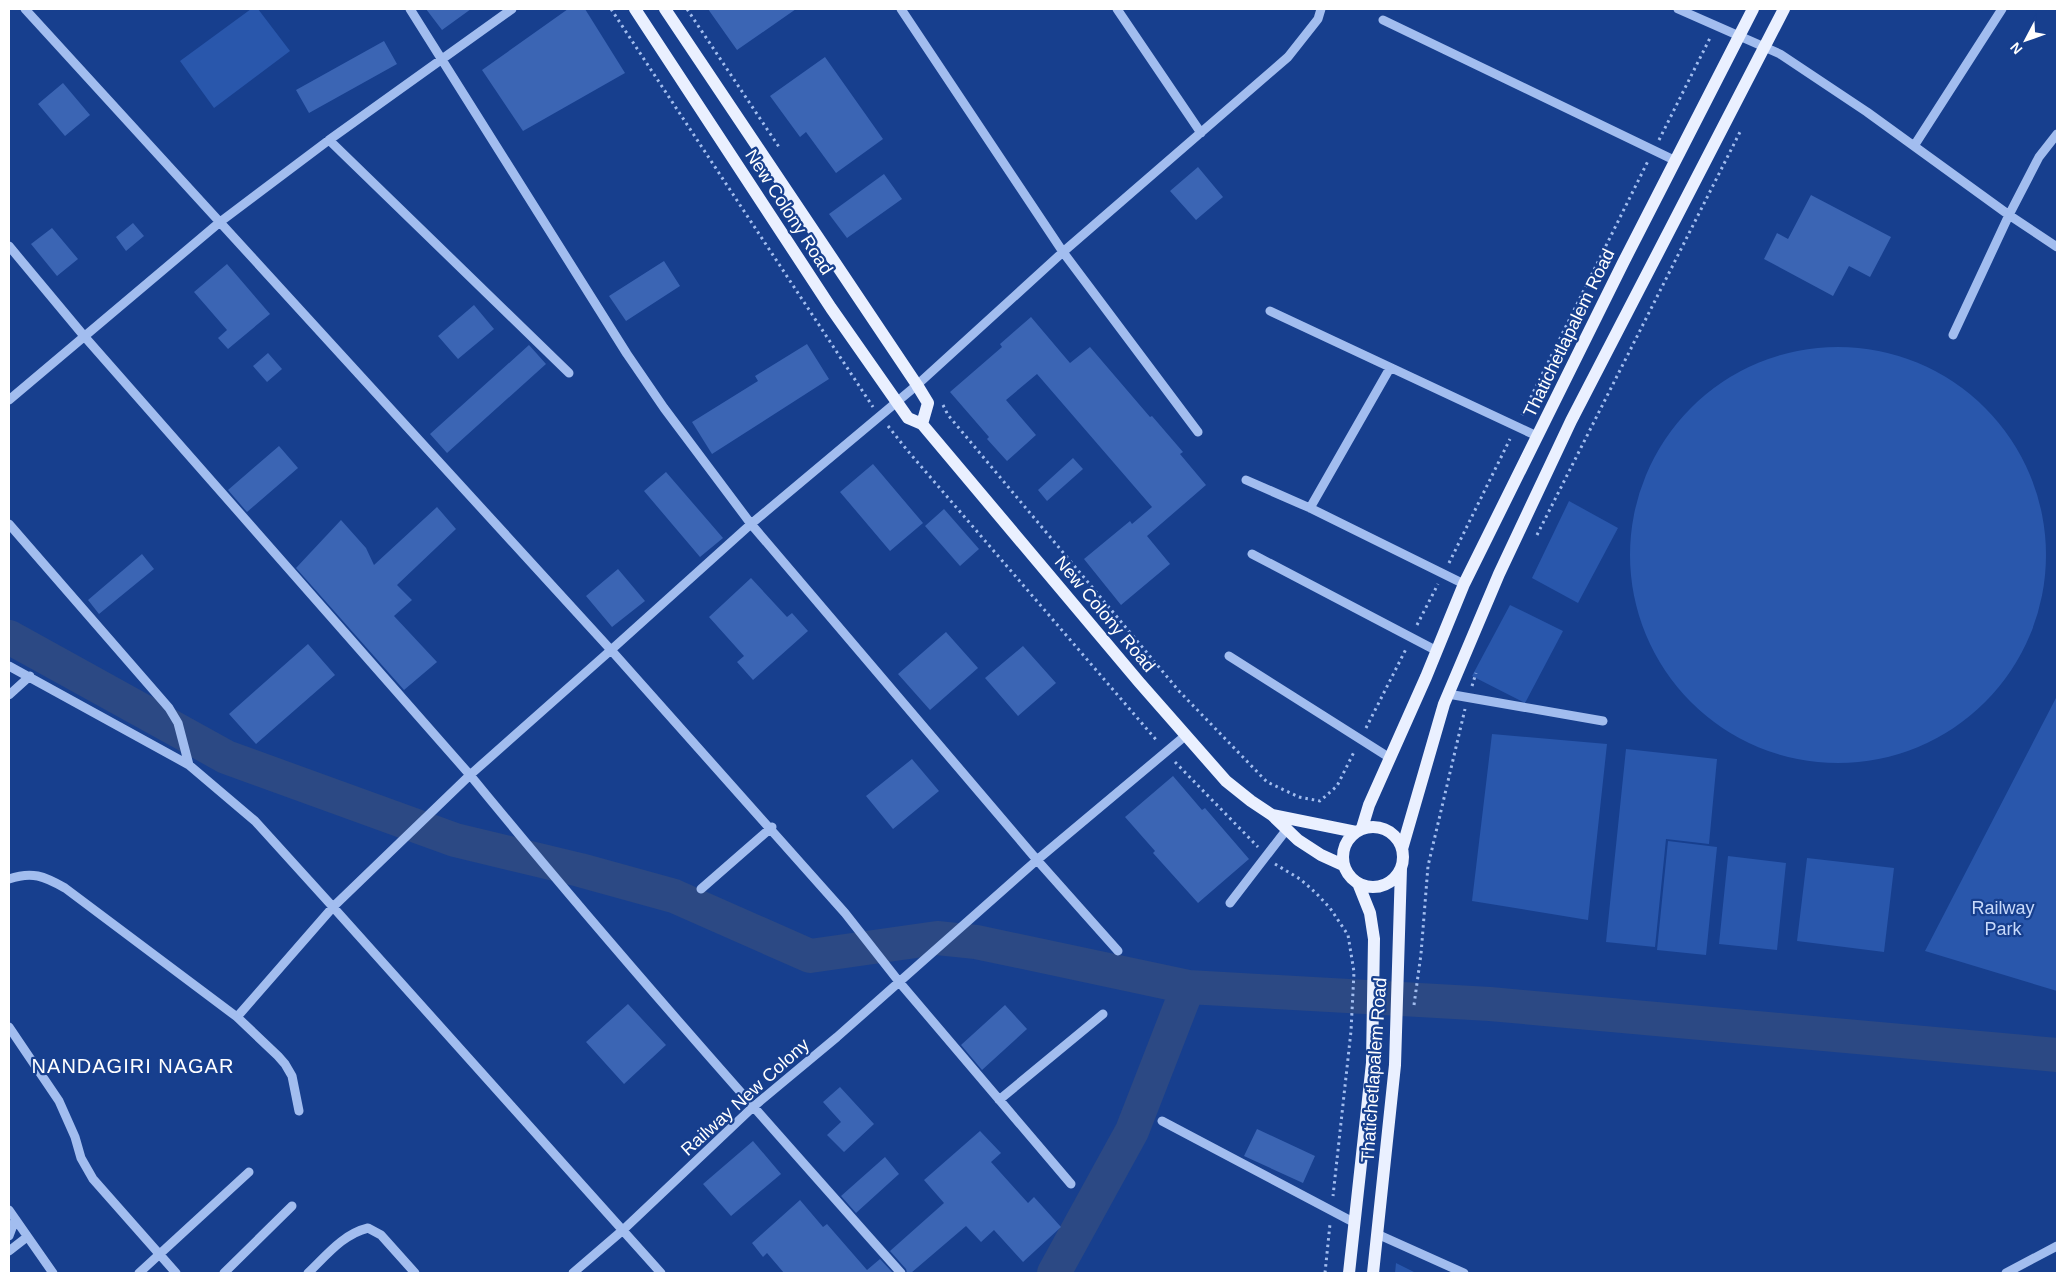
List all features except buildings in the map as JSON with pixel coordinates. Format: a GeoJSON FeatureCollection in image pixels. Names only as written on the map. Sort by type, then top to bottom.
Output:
{"type":"FeatureCollection","features":[{"type":"Feature","properties":{"kind":"main road","name":"New Colony Road"},"geometry":{"type":"LineString","coordinates":[[635,9],[815,284],[896,403],[908,418],[922,424],[1185,736],[1226,781],[1272,815]]}},
{"type":"Feature","properties":{"kind":"main road","name":"New Colony Road"},"geometry":{"type":"LineString","coordinates":[[665,9],[917,385],[928,403],[922,424]]}},
{"type":"Feature","properties":{"kind":"main road","name":"Thatichetlapalem Road"},"geometry":{"type":"LineString","coordinates":[[1359,830],[1426,677],[1464,584],[1623,263],[1753,9]]}},
{"type":"Feature","properties":{"kind":"main road"},"geometry":{"type":"LineString","coordinates":[[1402,849],[1448,694],[1499,574],[1571,422],[1784,9]]}},
{"type":"Feature","properties":{"kind":"main road"},"geometry":{"type":"LineString","coordinates":[[1272,815],[1359,830]]}},
{"type":"Feature","properties":{"kind":"main road"},"geometry":{"type":"LineString","coordinates":[[1272,815],[1298,840],[1321,855],[1344,865]]}},
{"type":"Feature","properties":{"kind":"main road"},"geometry":{"type":"LineString","coordinates":[[1370,826],[1386,830],[1398,841],[1402,849],[1403,859],[1401,868],[1388,883],[1378,887],[1368,886],[1358,883],[1349,876],[1344,865],[1344,847],[1349,838],[1359,830],[1370,826]]}},
{"type":"Feature","properties":{"kind":"main road","name":"Thatichetlapalem Road"},"geometry":{"type":"LineString","coordinates":[[1372,1273],[1395,1065],[1401,868]]}},
{"type":"Feature","properties":{"kind":"main road","name":"Thatichetlapalem Road"},"geometry":{"type":"LineString","coordinates":[[1349,1273],[1372,1063],[1374,940],[1370,913],[1358,883]]}},
{"type":"Feature","properties":{"kind":"street"},"geometry":{"type":"LineString","coordinates":[[25,9],[611,650],[771,828],[865,936],[900,983],[1071,1184]]}},
{"type":"Feature","properties":{"kind":"street"},"geometry":{"type":"LineString","coordinates":[[410,9],[627,354],[664,408],[751,524],[1037,860],[1118,951]]}},
{"type":"Feature","properties":{"kind":"street"},"geometry":{"type":"LineString","coordinates":[[9,400],[220,222],[440,59],[512,9]]}},
{"type":"Feature","properties":{"kind":"street"},"geometry":{"type":"LineString","coordinates":[[900,9],[1063,252],[1198,432]]}},
{"type":"Feature","properties":{"kind":"street"},"geometry":{"type":"LineString","coordinates":[[1117,9],[1201,133]]}},
{"type":"Feature","properties":{"kind":"street"},"geometry":{"type":"LineString","coordinates":[[237,1017],[333,907],[470,775],[751,524],[917,385],[1063,252],[1288,57],[1318,19],[1321,9]]}},
{"type":"Feature","properties":{"kind":"street"},"geometry":{"type":"LineString","coordinates":[[1678,9],[1764,45],[1807,71],[2057,247]]}},
{"type":"Feature","properties":{"kind":"street"},"geometry":{"type":"LineString","coordinates":[[1914,146],[2002,9]]}},
{"type":"Feature","properties":{"kind":"street"},"geometry":{"type":"LineString","coordinates":[[1383,20],[1676,161]]}},
{"type":"Feature","properties":{"kind":"street"},"geometry":{"type":"LineString","coordinates":[[1953,335],[2009,215],[2039,157],[2057,134]]}},
{"type":"Feature","properties":{"kind":"street"},"geometry":{"type":"LineString","coordinates":[[329,140],[569,373]]}},
{"type":"Feature","properties":{"kind":"street"},"geometry":{"type":"LineString","coordinates":[[9,246],[84,336],[470,775],[550,873],[753,1107],[901,1273]]}},
{"type":"Feature","properties":{"kind":"street"},"geometry":{"type":"LineString","coordinates":[[1270,311],[1537,436]]}},
{"type":"Feature","properties":{"kind":"street"},"geometry":{"type":"LineString","coordinates":[[1310,508],[1390,368]]}},
{"type":"Feature","properties":{"kind":"street"},"geometry":{"type":"LineString","coordinates":[[1246,480],[1310,508],[1464,584]]}},
{"type":"Feature","properties":{"kind":"street"},"geometry":{"type":"LineString","coordinates":[[9,524],[169,708],[178,723],[189,765]]}},
{"type":"Feature","properties":{"kind":"street"},"geometry":{"type":"LineString","coordinates":[[1252,554],[1437,651]]}},
{"type":"Feature","properties":{"kind":"street"},"geometry":{"type":"LineString","coordinates":[[1229,656],[1390,758]]}},
{"type":"Feature","properties":{"kind":"street"},"geometry":{"type":"LineString","coordinates":[[9,666],[189,765],[255,821],[660,1273]]}},
{"type":"Feature","properties":{"kind":"street"},"geometry":{"type":"LineString","coordinates":[[9,695],[30,676]]}},
{"type":"Feature","properties":{"kind":"street"},"geometry":{"type":"LineString","coordinates":[[1448,694],[1603,721]]}},
{"type":"Feature","properties":{"kind":"street","name":"Railway New Colony"},"geometry":{"type":"LineString","coordinates":[[572,1273],[623,1230],[753,1107],[900,983],[1037,860],[1185,736]]}},
{"type":"Feature","properties":{"kind":"street"},"geometry":{"type":"LineString","coordinates":[[701,889],[771,828]]}},
{"type":"Feature","properties":{"kind":"street"},"geometry":{"type":"LineString","coordinates":[[1230,903],[1287,829]]}},
{"type":"Feature","properties":{"kind":"street"},"geometry":{"type":"LineString","coordinates":[[9,879],[33,874],[48,878],[237,1017],[286,1064],[292,1076],[299,1111]]}},
{"type":"Feature","properties":{"kind":"street"},"geometry":{"type":"LineString","coordinates":[[999,1100],[1103,1014]]}},
{"type":"Feature","properties":{"kind":"street"},"geometry":{"type":"LineString","coordinates":[[9,1028],[59,1101],[75,1137],[81,1158],[93,1179],[158,1256],[176,1273]]}},
{"type":"Feature","properties":{"kind":"street"},"geometry":{"type":"LineString","coordinates":[[1162,1121],[1355,1223]]}},
{"type":"Feature","properties":{"kind":"street"},"geometry":{"type":"LineString","coordinates":[[139,1273],[249,1172]]}},
{"type":"Feature","properties":{"kind":"street"},"geometry":{"type":"LineString","coordinates":[[224,1273],[292,1206]]}},
{"type":"Feature","properties":{"kind":"street"},"geometry":{"type":"LineString","coordinates":[[9,1210],[53,1273]]}},
{"type":"Feature","properties":{"kind":"street"},"geometry":{"type":"LineString","coordinates":[[9,1236],[15,1220]]}},
{"type":"Feature","properties":{"kind":"street"},"geometry":{"type":"LineString","coordinates":[[308,1273],[354,1232],[368,1228],[381,1235],[415,1273]]}},
{"type":"Feature","properties":{"kind":"street"},"geometry":{"type":"LineString","coordinates":[[1377,1234],[1464,1273]]}},
{"type":"Feature","properties":{"kind":"street"},"geometry":{"type":"LineString","coordinates":[[9,1251],[27,1237]]}},
{"type":"Feature","properties":{"kind":"street"},"geometry":{"type":"LineString","coordinates":[[2006,1273],[2057,1246]]}},
{"type":"Feature","properties":{"kind":"path"},"geometry":{"type":"LineString","coordinates":[[687,9],[780,150]]}},
{"type":"Feature","properties":{"kind":"path"},"geometry":{"type":"LineString","coordinates":[[940,399],[948,415],[1178,690],[1267,782],[1299,797],[1320,801],[1337,786],[1361,739],[1716,25]]}},
{"type":"Feature","properties":{"kind":"path"},"geometry":{"type":"LineString","coordinates":[[1535,538],[1744,124]]}},
{"type":"Feature","properties":{"kind":"path"},"geometry":{"type":"LineString","coordinates":[[1413,1013],[1421,954],[1428,866],[1467,698],[1477,671]]}},
{"type":"Feature","properties":{"kind":"path"},"geometry":{"type":"LineString","coordinates":[[1325,1273],[1351,1031],[1354,972]]}},
{"type":"Feature","properties":{"kind":"green space"},"geometry":{"type":"Polygon","coordinates":[[[251,9],[258,9],[290,51],[214,108],[180,61],[251,9]]]}},
{"type":"Feature","properties":{"kind":"green space"},"geometry":{"type":"Polygon","coordinates":[[[1838,347],[1879,351],[1918,363],[1954,382],[1985,408],[2011,439],[2030,475],[2042,514],[2046,555],[2042,596],[2030,635],[2011,671],[1985,702],[1954,728],[1918,747],[1879,759],[1838,763],[1797,759],[1758,747],[1722,728],[1691,702],[1665,671],[1646,635],[1634,596],[1630,555],[1634,514],[1646,475],[1665,439],[1691,408],[1722,382],[1758,363],[1797,351],[1838,347]]]}},
{"type":"Feature","properties":{"kind":"green space"},"geometry":{"type":"Polygon","coordinates":[[[1569,501],[1618,528],[1578,603],[1532,578],[1569,501]]]}},
{"type":"Feature","properties":{"kind":"green space"},"geometry":{"type":"Polygon","coordinates":[[[1510,605],[1563,631],[1525,703],[1472,676],[1510,605]]]}},
{"type":"Feature","properties":{"kind":"green space","name":"Railway Park"},"geometry":{"type":"Polygon","coordinates":[[[2057,696],[2057,991],[1925,951],[2057,696]]]}},
{"type":"Feature","properties":{"kind":"green space"},"geometry":{"type":"Polygon","coordinates":[[[1492,734],[1607,744],[1588,920],[1472,901],[1492,734]]]}},
{"type":"Feature","properties":{"kind":"green space"},"geometry":{"type":"Polygon","coordinates":[[[1626,749],[1717,759],[1709,844],[1666,839],[1655,947],[1606,942],[1626,749]]]}},
{"type":"Feature","properties":{"kind":"green space"},"geometry":{"type":"Polygon","coordinates":[[[1668,841],[1717,847],[1706,955],[1657,950],[1668,841]]]}},
{"type":"Feature","properties":{"kind":"green space"},"geometry":{"type":"Polygon","coordinates":[[[1728,856],[1786,863],[1777,950],[1719,944],[1728,856]]]}},
{"type":"Feature","properties":{"kind":"green space"},"geometry":{"type":"Polygon","coordinates":[[[1807,858],[1894,868],[1884,952],[1797,941],[1807,858]]]}},
{"type":"Feature","properties":{"kind":"green space"},"geometry":{"type":"Polygon","coordinates":[[[1396,1263],[1416,1273],[1395,1273],[1396,1263]]]}},
{"type":"Feature","properties":{"kind":"waterway"},"geometry":{"type":"LineString","coordinates":[[9,637],[226,757],[455,840],[580,870],[674,896],[810,956],[937,938],[976,942],[1188,987],[1490,1004],[2057,1055]]}},
{"type":"Feature","properties":{"kind":"waterway"},"geometry":{"type":"LineString","coordinates":[[1054,1273],[1132,1131],[1188,987]]}},
{"type":"Feature","properties":{"kind":"district","name":"NANDAGIRI NAGAR"},"geometry":{"type":"Point","coordinates":[133,1066]}}]}
